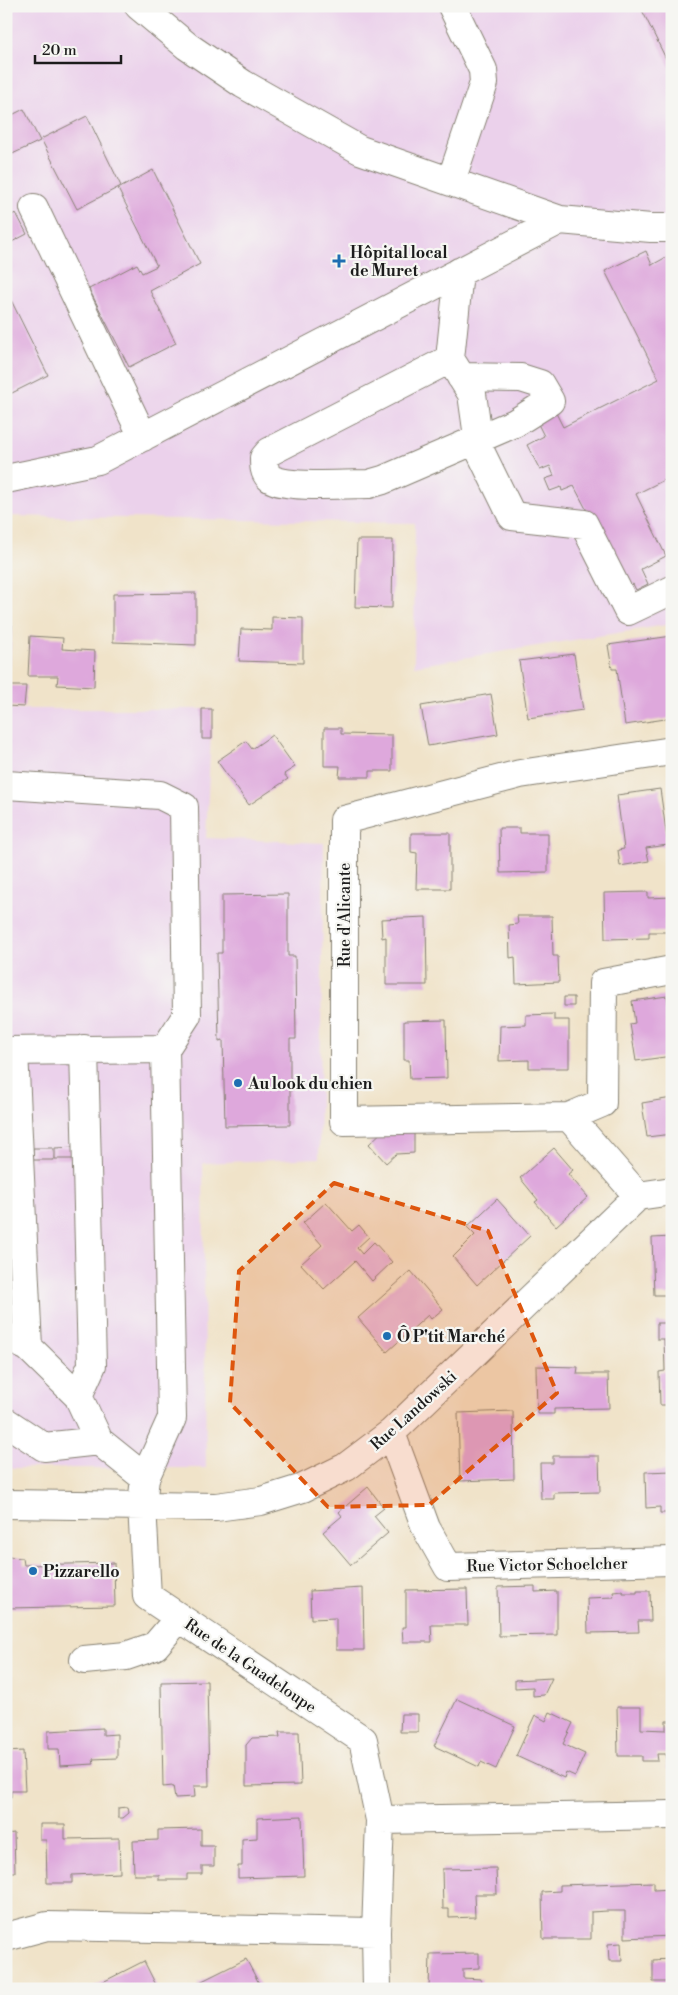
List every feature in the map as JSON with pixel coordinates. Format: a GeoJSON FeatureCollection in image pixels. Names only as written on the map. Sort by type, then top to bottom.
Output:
{"type":"FeatureCollection","features":[{"type":"Feature","properties":{"kind":"street"},"geometry":{"type":"LineString","coordinates":[[139,6],[188,46],[251,89],[360,150],[560,220],[672,228]]}},
{"type":"Feature","properties":{"kind":"street"},"geometry":{"type":"LineString","coordinates":[[451,181],[484,83],[483,70],[461,9]]}},
{"type":"Feature","properties":{"kind":"street"},"geometry":{"type":"LineString","coordinates":[[34,208],[143,437]]}},
{"type":"Feature","properties":{"kind":"street"},"geometry":{"type":"LineString","coordinates":[[6,479],[98,460],[560,220]]}},
{"type":"Feature","properties":{"kind":"street"},"geometry":{"type":"LineString","coordinates":[[459,272],[456,368],[472,394],[480,451],[512,516],[584,524],[628,611],[672,590]]}},
{"type":"Feature","properties":{"kind":"street"},"geometry":{"type":"LineString","coordinates":[[456,368],[521,378],[540,384],[548,394],[550,401],[515,423],[478,437],[383,480],[369,484],[283,483],[269,477],[265,469],[264,458],[269,452],[456,368]]}},
{"type":"Feature","properties":{"kind":"street","name":"Rue d'Alicante"},"geometry":{"type":"LineString","coordinates":[[569,1117],[344,1121],[344,820],[520,774],[672,751]]}},
{"type":"Feature","properties":{"kind":"street"},"geometry":{"type":"LineString","coordinates":[[6,784],[160,795],[184,807],[187,1016],[165,1050],[172,1418],[145,1478],[142,1505]]}},
{"type":"Feature","properties":{"kind":"street"},"geometry":{"type":"LineString","coordinates":[[672,970],[603,983],[602,1103],[569,1117],[638,1196],[672,1191]]}},
{"type":"Feature","properties":{"kind":"street"},"geometry":{"type":"LineString","coordinates":[[145,1478],[99,1441],[78,1396],[17,1342],[10,1051],[84,1049],[165,1050]]}},
{"type":"Feature","properties":{"kind":"street"},"geometry":{"type":"LineString","coordinates":[[78,1396],[92,1365],[84,1049]]}},
{"type":"Feature","properties":{"kind":"street","name":"Rue Landowski"},"geometry":{"type":"LineString","coordinates":[[6,1504],[216,1507],[261,1501],[304,1488],[346,1467],[391,1433],[638,1196]]}},
{"type":"Feature","properties":{"kind":"street"},"geometry":{"type":"LineString","coordinates":[[6,1422],[44,1447],[99,1441]]}},
{"type":"Feature","properties":{"kind":"street","name":"Rue Victor Schoelcher"},"geometry":{"type":"LineString","coordinates":[[391,1433],[426,1528],[448,1567],[672,1561]]}},
{"type":"Feature","properties":{"kind":"street","name":"Rue de la Guadeloupe"},"geometry":{"type":"LineString","coordinates":[[142,1505],[147,1596],[363,1740],[380,1820],[376,1932],[377,1989]]}},
{"type":"Feature","properties":{"kind":"street"},"geometry":{"type":"LineString","coordinates":[[84,1660],[126,1656],[155,1646],[179,1618]]}},
{"type":"Feature","properties":{"kind":"street"},"geometry":{"type":"LineString","coordinates":[[380,1820],[672,1815]]}},
{"type":"Feature","properties":{"kind":"street"},"geometry":{"type":"LineString","coordinates":[[6,1938],[47,1926],[376,1932]]}},
{"type":"Feature","properties":{"kind":"highlighted area"},"geometry":{"type":"Polygon","coordinates":[[[334,1183],[488,1231],[557,1393],[429,1505],[328,1507],[230,1403],[239,1271],[334,1183]]]}},
{"type":"Feature","properties":{"kind":"shaded area","name":"Hôpital local de Muret"},"geometry":{"type":"Polygon","coordinates":[[[6,6],[672,6],[672,624],[414,666],[415,523],[6,516],[6,6]]]}},
{"type":"Feature","properties":{"kind":"shaded area"},"geometry":{"type":"Polygon","coordinates":[[[6,709],[212,709],[206,838],[324,843],[319,1158],[203,1163],[206,1468],[6,1468],[6,709]]]}},
{"type":"Feature","properties":{"kind":"building"},"geometry":{"type":"Polygon","coordinates":[[[640,6],[672,6],[672,71],[640,6]]]}},
{"type":"Feature","properties":{"kind":"building"},"geometry":{"type":"Polygon","coordinates":[[[24,109],[40,141],[6,157],[6,118],[24,109]]]}},
{"type":"Feature","properties":{"kind":"building"},"geometry":{"type":"Polygon","coordinates":[[[87,116],[121,186],[77,209],[41,139],[87,116]]]}},
{"type":"Feature","properties":{"kind":"building"},"geometry":{"type":"Polygon","coordinates":[[[153,170],[200,264],[150,291],[176,343],[129,367],[89,289],[137,264],[142,273],[157,266],[118,189],[153,170]]]}},
{"type":"Feature","properties":{"kind":"building"},"geometry":{"type":"Polygon","coordinates":[[[16,213],[27,234],[6,245],[6,217],[16,213]]]}},
{"type":"Feature","properties":{"kind":"building"},"geometry":{"type":"Polygon","coordinates":[[[646,251],[652,265],[672,254],[672,476],[636,494],[666,556],[641,569],[648,584],[636,590],[633,584],[627,587],[574,486],[562,491],[561,487],[550,491],[545,479],[554,476],[550,466],[540,470],[527,445],[544,436],[534,416],[553,407],[563,427],[659,379],[605,271],[646,251]]]}},
{"type":"Feature","properties":{"kind":"building"},"geometry":{"type":"Polygon","coordinates":[[[9,296],[48,375],[6,396],[6,298],[9,296]]]}},
{"type":"Feature","properties":{"kind":"building"},"geometry":{"type":"Polygon","coordinates":[[[357,540],[393,540],[392,608],[355,607],[357,540]]]}},
{"type":"Feature","properties":{"kind":"building"},"geometry":{"type":"Polygon","coordinates":[[[196,593],[196,645],[113,642],[113,594],[196,593]]]}},
{"type":"Feature","properties":{"kind":"building"},"geometry":{"type":"Polygon","coordinates":[[[272,617],[303,618],[303,663],[239,661],[241,629],[272,630],[272,617]]]}},
{"type":"Feature","properties":{"kind":"building"},"geometry":{"type":"Polygon","coordinates":[[[6,624],[12,625],[9,667],[6,666],[6,624]]]}},
{"type":"Feature","properties":{"kind":"building"},"geometry":{"type":"Polygon","coordinates":[[[30,636],[63,638],[62,649],[95,651],[94,687],[57,685],[58,676],[28,676],[30,636]]]}},
{"type":"Feature","properties":{"kind":"building"},"geometry":{"type":"Polygon","coordinates":[[[672,636],[672,660],[670,660],[672,718],[625,725],[617,669],[612,669],[608,645],[672,636]]]}},
{"type":"Feature","properties":{"kind":"building"},"geometry":{"type":"Polygon","coordinates":[[[574,654],[583,710],[528,718],[519,661],[574,654]]]}},
{"type":"Feature","properties":{"kind":"building"},"geometry":{"type":"Polygon","coordinates":[[[8,686],[26,686],[24,707],[6,706],[8,686]]]}},
{"type":"Feature","properties":{"kind":"building"},"geometry":{"type":"Polygon","coordinates":[[[491,694],[498,734],[428,746],[421,706],[491,694]]]}},
{"type":"Feature","properties":{"kind":"building"},"geometry":{"type":"Polygon","coordinates":[[[202,709],[212,709],[212,739],[202,739],[202,709]]]}},
{"type":"Feature","properties":{"kind":"building"},"geometry":{"type":"Polygon","coordinates":[[[324,728],[341,728],[341,734],[392,735],[392,771],[370,771],[370,777],[339,777],[340,766],[324,766],[324,728]]]}},
{"type":"Feature","properties":{"kind":"building"},"geometry":{"type":"Polygon","coordinates":[[[272,735],[295,767],[284,774],[288,779],[249,805],[217,761],[246,741],[252,749],[272,735]]]}},
{"type":"Feature","properties":{"kind":"building"},"geometry":{"type":"Polygon","coordinates":[[[660,789],[668,845],[646,848],[649,861],[620,866],[618,850],[624,849],[617,795],[660,789]]]}},
{"type":"Feature","properties":{"kind":"building"},"geometry":{"type":"Polygon","coordinates":[[[499,828],[520,828],[520,833],[548,833],[548,872],[500,873],[499,828]]]}},
{"type":"Feature","properties":{"kind":"building"},"geometry":{"type":"Polygon","coordinates":[[[411,833],[450,833],[450,889],[416,889],[417,853],[411,852],[411,833]]]}},
{"type":"Feature","properties":{"kind":"building"},"geometry":{"type":"Polygon","coordinates":[[[648,892],[648,898],[672,897],[672,932],[649,932],[649,938],[605,939],[604,893],[648,892]]]}},
{"type":"Feature","properties":{"kind":"building"},"geometry":{"type":"Polygon","coordinates":[[[288,894],[288,956],[295,956],[296,1039],[290,1039],[290,1125],[225,1126],[223,1040],[219,1041],[217,953],[222,953],[222,895],[288,894]]]}},
{"type":"Feature","properties":{"kind":"building"},"geometry":{"type":"Polygon","coordinates":[[[517,916],[552,916],[553,956],[558,956],[559,982],[516,984],[515,957],[510,958],[509,925],[518,924],[517,916]]]}},
{"type":"Feature","properties":{"kind":"building"},"geometry":{"type":"Polygon","coordinates":[[[426,917],[427,985],[386,985],[386,937],[382,938],[381,919],[426,917]]]}},
{"type":"Feature","properties":{"kind":"building"},"geometry":{"type":"Polygon","coordinates":[[[667,996],[672,1025],[672,1056],[636,1061],[630,1024],[635,1023],[632,1001],[667,996]]]}},
{"type":"Feature","properties":{"kind":"building"},"geometry":{"type":"Polygon","coordinates":[[[564,997],[574,997],[574,1006],[564,1006],[564,997]]]}},
{"type":"Feature","properties":{"kind":"building"},"geometry":{"type":"Polygon","coordinates":[[[554,1014],[554,1020],[569,1020],[569,1068],[529,1068],[529,1060],[499,1061],[500,1026],[526,1025],[526,1015],[554,1014]]]}},
{"type":"Feature","properties":{"kind":"building"},"geometry":{"type":"Polygon","coordinates":[[[446,1020],[447,1078],[410,1079],[409,1060],[404,1060],[404,1021],[446,1020]]]}},
{"type":"Feature","properties":{"kind":"building"},"geometry":{"type":"Polygon","coordinates":[[[672,1098],[672,1134],[647,1137],[642,1103],[672,1098]]]}},
{"type":"Feature","properties":{"kind":"building"},"geometry":{"type":"Polygon","coordinates":[[[414,1126],[414,1153],[396,1154],[386,1163],[369,1144],[387,1127],[414,1126]]]}},
{"type":"Feature","properties":{"kind":"building"},"geometry":{"type":"Polygon","coordinates":[[[75,1147],[75,1159],[55,1159],[55,1148],[75,1147]]]}},
{"type":"Feature","properties":{"kind":"building"},"geometry":{"type":"Polygon","coordinates":[[[33,1148],[53,1148],[54,1160],[33,1160],[33,1148]]]}},
{"type":"Feature","properties":{"kind":"building"},"geometry":{"type":"Polygon","coordinates":[[[554,1148],[573,1170],[568,1174],[588,1197],[556,1226],[535,1202],[538,1200],[520,1178],[554,1148]]]}},
{"type":"Feature","properties":{"kind":"building"},"geometry":{"type":"Polygon","coordinates":[[[497,1199],[530,1236],[477,1285],[453,1257],[475,1235],[467,1227],[497,1199]]]}},
{"type":"Feature","properties":{"kind":"building"},"geometry":{"type":"Polygon","coordinates":[[[326,1202],[352,1231],[359,1225],[369,1237],[357,1248],[362,1254],[374,1242],[392,1262],[372,1281],[355,1261],[324,1289],[301,1264],[322,1245],[303,1223],[326,1202]]]}},
{"type":"Feature","properties":{"kind":"building"},"geometry":{"type":"Polygon","coordinates":[[[672,1237],[672,1295],[654,1295],[652,1238],[672,1237]]]}},
{"type":"Feature","properties":{"kind":"building"},"geometry":{"type":"Polygon","coordinates":[[[411,1271],[443,1309],[431,1319],[428,1315],[387,1352],[358,1318],[411,1271]]]}},
{"type":"Feature","properties":{"kind":"building"},"geometry":{"type":"Polygon","coordinates":[[[657,1323],[672,1323],[672,1405],[660,1405],[659,1372],[665,1371],[664,1339],[657,1339],[657,1323]]]}},
{"type":"Feature","properties":{"kind":"building"},"geometry":{"type":"Polygon","coordinates":[[[536,1366],[578,1367],[577,1374],[608,1374],[609,1408],[554,1409],[554,1414],[537,1414],[536,1366]]]}},
{"type":"Feature","properties":{"kind":"building"},"geometry":{"type":"Polygon","coordinates":[[[513,1411],[514,1479],[460,1481],[458,1413],[513,1411]]]}},
{"type":"Feature","properties":{"kind":"building"},"geometry":{"type":"Polygon","coordinates":[[[553,1456],[599,1456],[600,1492],[554,1493],[554,1499],[541,1499],[540,1463],[553,1463],[553,1456]]]}},
{"type":"Feature","properties":{"kind":"building"},"geometry":{"type":"Polygon","coordinates":[[[672,1471],[672,1513],[660,1513],[660,1507],[646,1508],[645,1472],[672,1471]]]}},
{"type":"Feature","properties":{"kind":"building"},"geometry":{"type":"Polygon","coordinates":[[[368,1487],[384,1508],[374,1516],[388,1533],[351,1565],[323,1532],[342,1516],[339,1512],[368,1487]]]}},
{"type":"Feature","properties":{"kind":"building"},"geometry":{"type":"Polygon","coordinates":[[[6,1558],[23,1558],[24,1565],[114,1563],[115,1606],[6,1608],[6,1558]]]}},
{"type":"Feature","properties":{"kind":"building"},"geometry":{"type":"Polygon","coordinates":[[[535,1586],[535,1592],[557,1591],[557,1635],[499,1636],[498,1587],[535,1586]]]}},
{"type":"Feature","properties":{"kind":"building"},"geometry":{"type":"Polygon","coordinates":[[[363,1588],[364,1650],[336,1650],[336,1618],[311,1619],[310,1591],[363,1588]]]}},
{"type":"Feature","properties":{"kind":"building"},"geometry":{"type":"Polygon","coordinates":[[[467,1589],[468,1625],[431,1625],[432,1642],[403,1642],[402,1627],[406,1627],[406,1590],[467,1589]]]}},
{"type":"Feature","properties":{"kind":"building"},"geometry":{"type":"Polygon","coordinates":[[[623,1591],[623,1593],[637,1593],[637,1591],[650,1591],[651,1621],[638,1621],[639,1632],[588,1633],[587,1598],[614,1597],[613,1592],[623,1591]]]}},
{"type":"Feature","properties":{"kind":"building"},"geometry":{"type":"Polygon","coordinates":[[[552,1678],[544,1695],[533,1696],[533,1687],[515,1688],[515,1680],[552,1678]]]}},
{"type":"Feature","properties":{"kind":"building"},"geometry":{"type":"Polygon","coordinates":[[[207,1681],[209,1786],[194,1786],[195,1797],[175,1798],[173,1786],[163,1787],[161,1682],[207,1681]]]}},
{"type":"Feature","properties":{"kind":"building"},"geometry":{"type":"Polygon","coordinates":[[[457,1699],[515,1726],[496,1769],[481,1762],[479,1767],[434,1746],[457,1699]]]}},
{"type":"Feature","properties":{"kind":"building"},"geometry":{"type":"Polygon","coordinates":[[[617,1707],[641,1707],[641,1729],[666,1730],[666,1721],[672,1721],[672,1769],[667,1769],[666,1754],[657,1754],[658,1761],[642,1761],[642,1756],[618,1756],[617,1707]]]}},
{"type":"Feature","properties":{"kind":"building"},"geometry":{"type":"Polygon","coordinates":[[[550,1712],[573,1723],[563,1744],[585,1754],[575,1776],[566,1772],[564,1778],[516,1756],[535,1715],[546,1721],[550,1712]]]}},
{"type":"Feature","properties":{"kind":"building"},"geometry":{"type":"Polygon","coordinates":[[[401,1714],[418,1714],[418,1732],[400,1732],[401,1714]]]}},
{"type":"Feature","properties":{"kind":"building"},"geometry":{"type":"Polygon","coordinates":[[[103,1728],[103,1735],[117,1734],[117,1758],[93,1759],[94,1764],[60,1766],[59,1749],[48,1749],[48,1731],[103,1728]]]}},
{"type":"Feature","properties":{"kind":"building"},"geometry":{"type":"Polygon","coordinates":[[[279,1732],[299,1732],[301,1785],[246,1786],[246,1745],[252,1738],[280,1737],[279,1732]]]}},
{"type":"Feature","properties":{"kind":"building"},"geometry":{"type":"Polygon","coordinates":[[[23,1751],[25,1791],[11,1791],[11,1797],[6,1798],[6,1752],[23,1751]]]}},
{"type":"Feature","properties":{"kind":"building"},"geometry":{"type":"Polygon","coordinates":[[[128,1807],[129,1813],[123,1818],[118,1818],[118,1808],[128,1807]]]}},
{"type":"Feature","properties":{"kind":"building"},"geometry":{"type":"Polygon","coordinates":[[[302,1816],[304,1876],[238,1878],[238,1866],[242,1866],[242,1839],[257,1838],[257,1818],[302,1816]]]}},
{"type":"Feature","properties":{"kind":"building"},"geometry":{"type":"Polygon","coordinates":[[[40,1824],[65,1824],[65,1839],[119,1838],[120,1873],[72,1875],[72,1883],[47,1883],[46,1840],[40,1840],[40,1824]]]}},
{"type":"Feature","properties":{"kind":"building"},"geometry":{"type":"Polygon","coordinates":[[[201,1829],[201,1846],[214,1846],[214,1866],[202,1866],[202,1874],[187,1874],[187,1880],[159,1880],[159,1875],[134,1875],[133,1841],[158,1840],[158,1830],[201,1829]]]}},
{"type":"Feature","properties":{"kind":"building"},"geometry":{"type":"Polygon","coordinates":[[[14,1833],[15,1872],[6,1872],[6,1834],[14,1833]]]}},
{"type":"Feature","properties":{"kind":"building"},"geometry":{"type":"Polygon","coordinates":[[[496,1868],[497,1894],[474,1894],[475,1917],[449,1918],[449,1909],[443,1909],[442,1869],[496,1868]]]}},
{"type":"Feature","properties":{"kind":"building"},"geometry":{"type":"Polygon","coordinates":[[[654,1882],[654,1890],[672,1889],[672,1936],[625,1938],[625,1911],[607,1911],[591,1912],[591,1939],[543,1939],[542,1892],[560,1891],[560,1885],[654,1882]]]}},
{"type":"Feature","properties":{"kind":"building"},"geometry":{"type":"Polygon","coordinates":[[[621,1943],[622,1961],[609,1961],[608,1944],[621,1943]]]}},
{"type":"Feature","properties":{"kind":"building"},"geometry":{"type":"Polygon","coordinates":[[[479,1953],[479,1968],[463,1969],[463,1978],[481,1979],[481,1989],[429,1989],[430,1954],[479,1953]]]}},
{"type":"Feature","properties":{"kind":"building"},"geometry":{"type":"Polygon","coordinates":[[[246,1959],[262,1989],[201,1989],[198,1983],[246,1959]]]}},
{"type":"Feature","properties":{"kind":"building"},"geometry":{"type":"Polygon","coordinates":[[[670,1959],[670,1982],[653,1982],[653,1960],[670,1959]]]}},
{"type":"Feature","properties":{"kind":"building"},"geometry":{"type":"Polygon","coordinates":[[[144,1961],[158,1989],[97,1989],[95,1986],[144,1961]]]}},
{"type":"Feature","properties":{"kind":"place","name":"Hôpital local de Muret"},"geometry":{"type":"Point","coordinates":[339,261]}},
{"type":"Feature","properties":{"kind":"place","name":"Au look du chien"},"geometry":{"type":"Point","coordinates":[238,1083]}},
{"type":"Feature","properties":{"kind":"place","name":"Ô P'tit Marché"},"geometry":{"type":"Point","coordinates":[387,1336]}},
{"type":"Feature","properties":{"kind":"place","name":"Pizzarello"},"geometry":{"type":"Point","coordinates":[33,1571]}}]}
